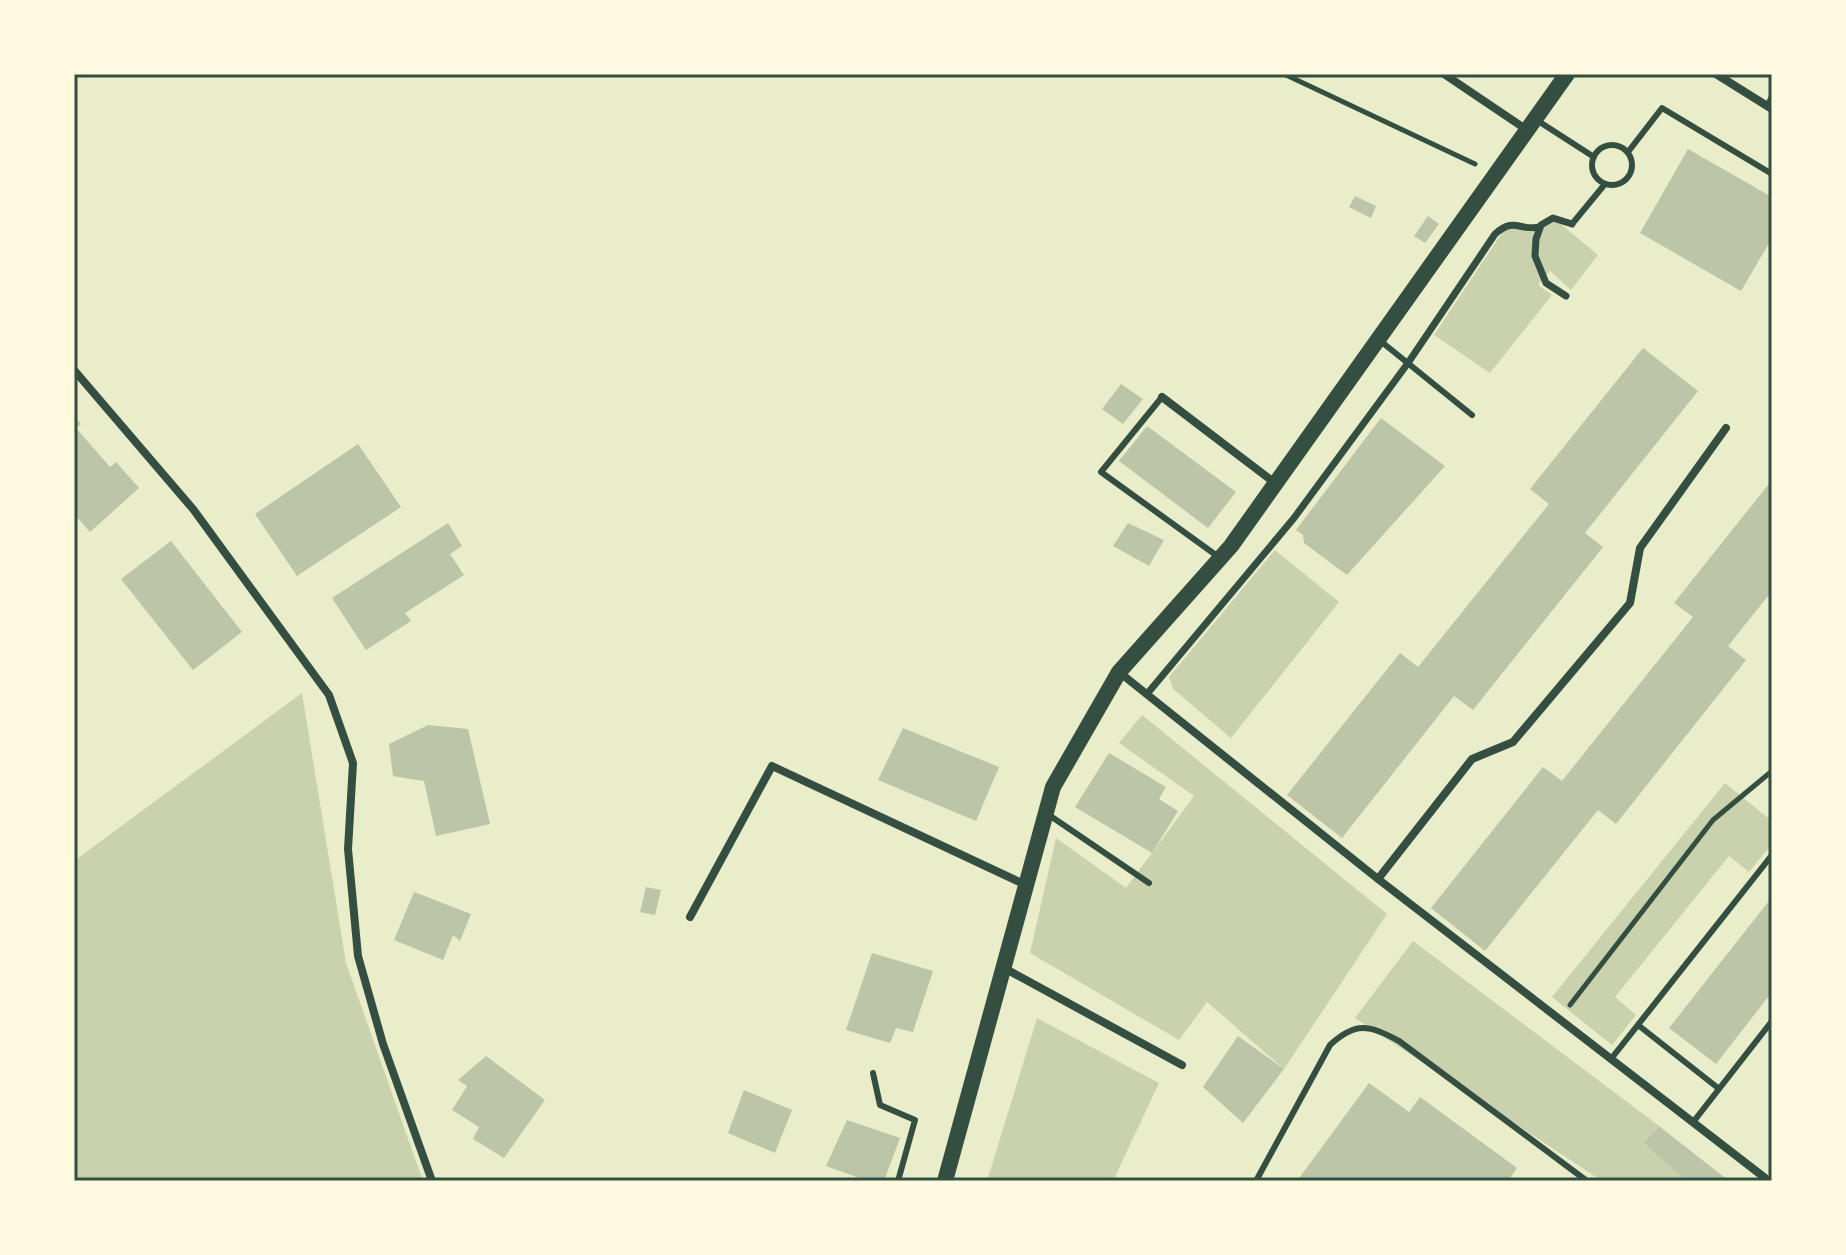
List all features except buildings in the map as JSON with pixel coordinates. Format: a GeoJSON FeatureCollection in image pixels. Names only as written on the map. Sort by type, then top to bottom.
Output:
{"type":"FeatureCollection","features":[{"type":"Feature","properties":{"kind":"main road"},"geometry":{"type":"LineString","coordinates":[[945,1181],[1053,787],[1119,672],[1220,558],[1276,484],[1567,74]]}},
{"type":"Feature","properties":{"kind":"street"},"geometry":{"type":"LineString","coordinates":[[1444,74],[1531,124]]}},
{"type":"Feature","properties":{"kind":"street"},"geometry":{"type":"LineString","coordinates":[[1716,74],[1770,104]]}},
{"type":"Feature","properties":{"kind":"street"},"geometry":{"type":"LineString","coordinates":[[1147,694],[1294,518],[1408,363],[1495,234],[1505,225],[1534,229],[1553,218],[1572,224]]}},
{"type":"Feature","properties":{"kind":"street"},"geometry":{"type":"LineString","coordinates":[[1540,227],[1535,256],[1539,268],[1546,283],[1566,296]]}},
{"type":"Feature","properties":{"kind":"street"},"geometry":{"type":"LineString","coordinates":[[74,370],[193,509],[329,695],[353,763],[348,849],[358,956],[383,1044],[432,1181]]}},
{"type":"Feature","properties":{"kind":"street"},"geometry":{"type":"LineString","coordinates":[[1162,397],[1276,484]]}},
{"type":"Feature","properties":{"kind":"street"},"geometry":{"type":"LineString","coordinates":[[1378,879],[1472,759],[1513,742],[1630,603],[1640,548],[1726,428]]}},
{"type":"Feature","properties":{"kind":"street"},"geometry":{"type":"LineString","coordinates":[[1119,672],[1378,879],[1769,1181]]}},
{"type":"Feature","properties":{"kind":"street"},"geometry":{"type":"LineString","coordinates":[[690,917],[772,766],[1026,885]]}},
{"type":"Feature","properties":{"kind":"street"},"geometry":{"type":"LineString","coordinates":[[1004,967],[1182,1065]]}},
{"type":"Feature","properties":{"kind":"lane"},"geometry":{"type":"LineString","coordinates":[[1628,152],[1662,108],[1772,174]]}},
{"type":"Feature","properties":{"kind":"lane"},"geometry":{"type":"LineString","coordinates":[[1531,124],[1594,157]]}},
{"type":"Feature","properties":{"kind":"lane"},"geometry":{"type":"LineString","coordinates":[[1594,157],[1610,145],[1628,152]]}},
{"type":"Feature","properties":{"kind":"lane"},"geometry":{"type":"LineString","coordinates":[[1594,157],[1595,175],[1605,184],[1617,184],[1628,177],[1632,164],[1628,152]]}},
{"type":"Feature","properties":{"kind":"lane"},"geometry":{"type":"LineString","coordinates":[[1572,224],[1605,184]]}},
{"type":"Feature","properties":{"kind":"lane"},"geometry":{"type":"LineString","coordinates":[[1378,339],[1472,415]]}},
{"type":"Feature","properties":{"kind":"lane"},"geometry":{"type":"LineString","coordinates":[[1162,397],[1101,472],[1220,558]]}},
{"type":"Feature","properties":{"kind":"lane"},"geometry":{"type":"LineString","coordinates":[[1046,813],[1149,883]]}},
{"type":"Feature","properties":{"kind":"lane"},"geometry":{"type":"LineString","coordinates":[[1611,1059],[1772,855]]}},
{"type":"Feature","properties":{"kind":"lane"},"geometry":{"type":"LineString","coordinates":[[1694,1121],[1772,1021]]}},
{"type":"Feature","properties":{"kind":"lane"},"geometry":{"type":"LineString","coordinates":[[1638,1025],[1718,1088]]}},
{"type":"Feature","properties":{"kind":"lane"},"geometry":{"type":"LineString","coordinates":[[1256,1181],[1330,1045],[1343,1033],[1370,1027],[1399,1041],[1587,1181]]}},
{"type":"Feature","properties":{"kind":"lane"},"geometry":{"type":"LineString","coordinates":[[873,1073],[880,1105],[915,1120],[898,1181]]}},
{"type":"Feature","properties":{"kind":"path"},"geometry":{"type":"LineString","coordinates":[[1284,74],[1496,174]]}},
{"type":"Feature","properties":{"kind":"path"},"geometry":{"type":"LineString","coordinates":[[1559,1020],[1713,820],[1772,771]]}},
{"type":"Feature","properties":{"kind":"green space"},"geometry":{"type":"Polygon","coordinates":[[[1556,220],[1598,255],[1571,290],[1550,271],[1538,285],[1552,295],[1490,373],[1434,335],[1506,227],[1536,233],[1556,220]]]}},
{"type":"Feature","properties":{"kind":"green space"},"geometry":{"type":"Polygon","coordinates":[[[1275,550],[1339,602],[1231,738],[1173,689],[1169,677],[1275,550]]]}},
{"type":"Feature","properties":{"kind":"green space"},"geometry":{"type":"Polygon","coordinates":[[[302,693],[346,963],[423,1181],[74,1181],[74,861],[302,693]]]}},
{"type":"Feature","properties":{"kind":"green space"},"geometry":{"type":"Polygon","coordinates":[[[1142,715],[1387,914],[1284,1069],[1207,1002],[1179,1040],[1030,953],[1056,838],[1126,888],[1194,796],[1119,743],[1142,715]]]}},
{"type":"Feature","properties":{"kind":"green space"},"geometry":{"type":"Polygon","coordinates":[[[1725,783],[1772,821],[1772,844],[1749,872],[1729,856],[1615,997],[1636,1015],[1612,1045],[1552,997],[1725,783]]]}},
{"type":"Feature","properties":{"kind":"green space"},"geometry":{"type":"Polygon","coordinates":[[[1413,941],[1659,1126],[1687,1181],[1602,1181],[1355,1018],[1413,941]]]}},
{"type":"Feature","properties":{"kind":"green space"},"geometry":{"type":"Polygon","coordinates":[[[1037,1018],[1159,1083],[1113,1181],[987,1181],[1037,1018]]]}}]}
